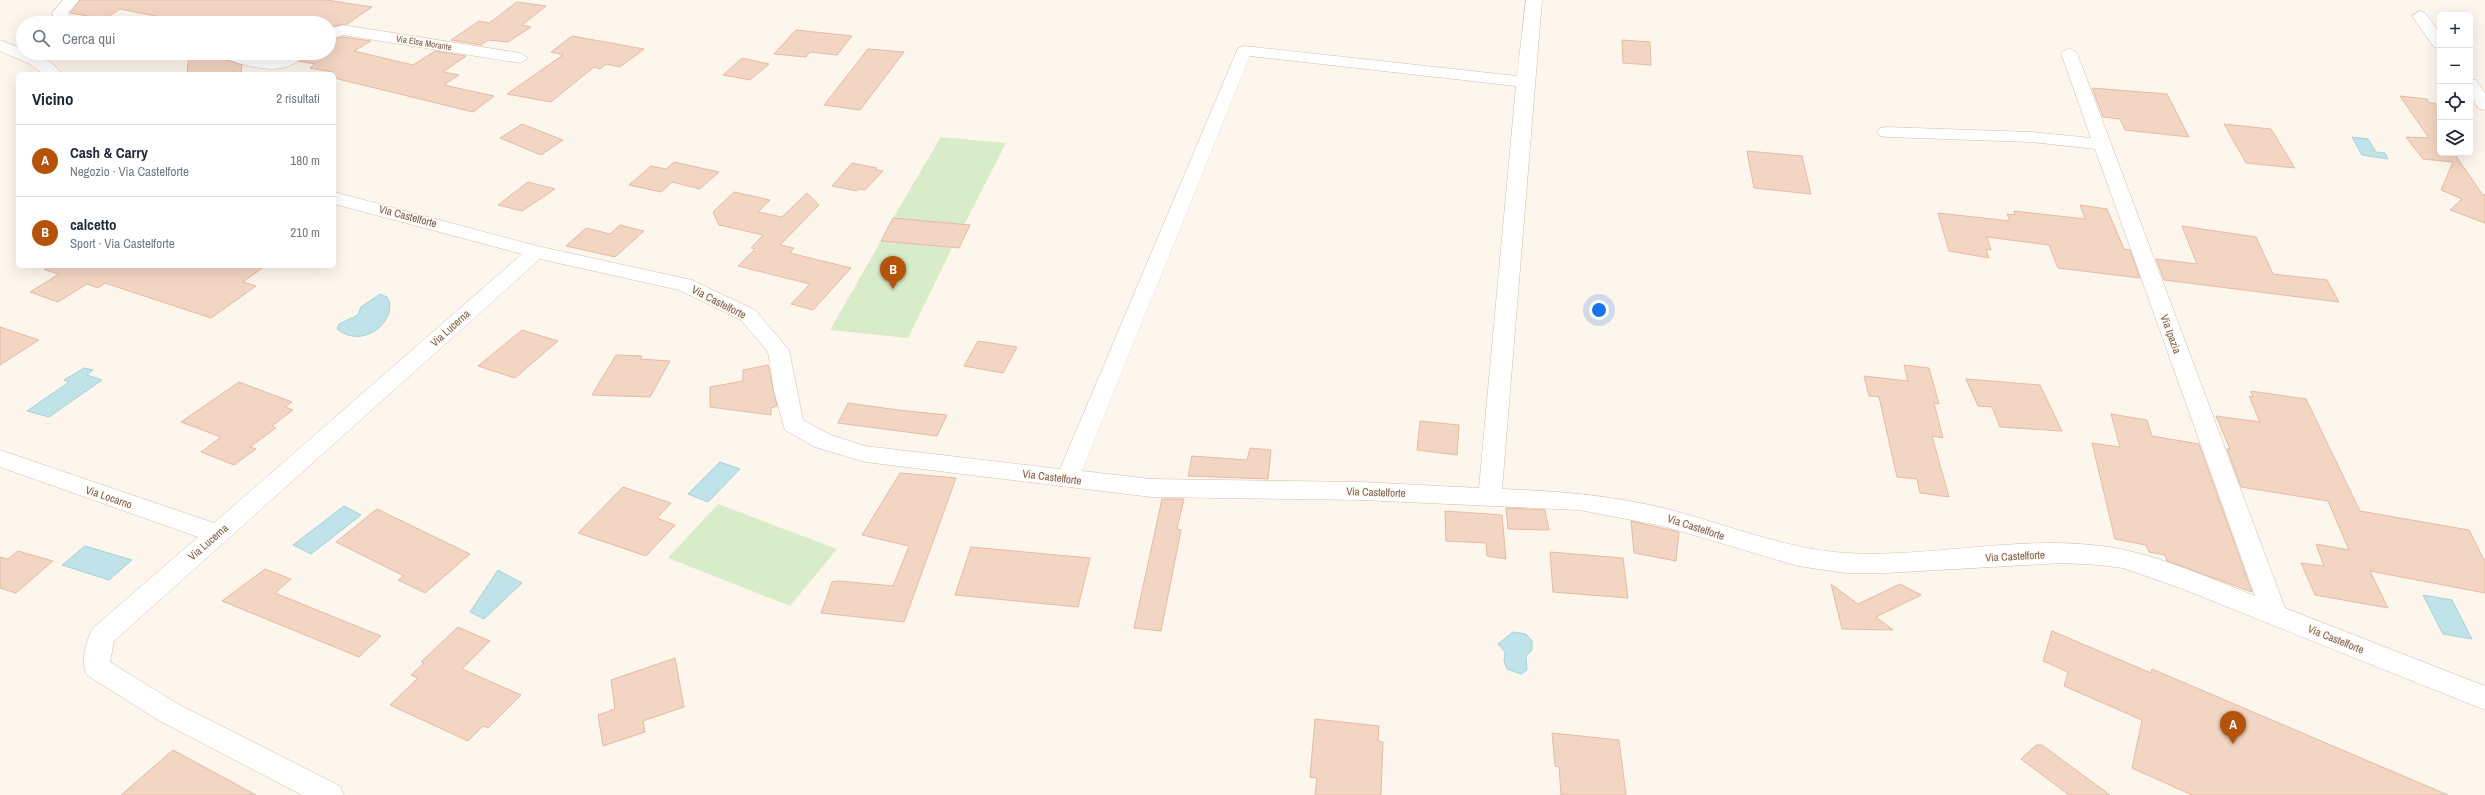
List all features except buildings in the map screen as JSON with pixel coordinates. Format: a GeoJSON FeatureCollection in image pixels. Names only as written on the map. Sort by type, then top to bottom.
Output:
{"type":"FeatureCollection","features":[{"type":"Feature","properties":{"kind":"street"},"geometry":{"type":"LineString","coordinates":[[61,16],[60,13],[71,0]]}},
{"type":"Feature","properties":{"kind":"street"},"geometry":{"type":"LineString","coordinates":[[1490,497],[1525,82],[1534,0]]}},
{"type":"Feature","properties":{"kind":"street"},"geometry":{"type":"LineString","coordinates":[[2420,16],[2437,40]]}},
{"type":"Feature","properties":{"kind":"street","name":"Via Elsa Morante"},"geometry":{"type":"LineString","coordinates":[[336,32],[343,30],[520,58]]}},
{"type":"Feature","properties":{"kind":"street"},"geometry":{"type":"LineString","coordinates":[[0,45],[16,50]]}},
{"type":"Feature","properties":{"kind":"street"},"geometry":{"type":"LineString","coordinates":[[1068,478],[1244,50],[1525,82]]}},
{"type":"Feature","properties":{"kind":"street","name":"Via Ipazia"},"geometry":{"type":"LineString","coordinates":[[2069,53],[2274,614]]}},
{"type":"Feature","properties":{"kind":"street"},"geometry":{"type":"LineString","coordinates":[[38,60],[52,72]]}},
{"type":"Feature","properties":{"kind":"street"},"geometry":{"type":"LineString","coordinates":[[248,60],[277,65],[285,60]]}},
{"type":"Feature","properties":{"kind":"street"},"geometry":{"type":"LineString","coordinates":[[2473,88],[2485,105]]}},
{"type":"Feature","properties":{"kind":"street"},"geometry":{"type":"LineString","coordinates":[[1886,132],[2031,137],[2103,145]]}},
{"type":"Feature","properties":{"kind":"street","name":"Via Castelforte"},"geometry":{"type":"LineString","coordinates":[[336,199],[536,252],[685,285],[748,315],[778,350],[785,391],[793,424],[823,440],[865,454],[1150,488],[1361,491],[1587,502],[1664,517],[1733,539],[1798,556],[1846,563],[1886,563],[2062,553],[2100,555],[2158,570],[2274,614],[2485,698]]}},
{"type":"Feature","properties":{"kind":"street","name":"Via Lucerna"},"geometry":{"type":"LineString","coordinates":[[330,795],[168,712],[96,667],[102,636],[536,252]]}},
{"type":"Feature","properties":{"kind":"street","name":"Via Locarno"},"geometry":{"type":"LineString","coordinates":[[0,458],[59,480],[218,534]]}},
{"type":"Feature","properties":{"kind":"green space"},"geometry":{"type":"Polygon","coordinates":[[[941,137],[1006,143],[964,225],[893,218],[941,137]]]}},
{"type":"Feature","properties":{"kind":"green space"},"geometry":{"type":"Polygon","coordinates":[[[881,241],[952,248],[908,338],[830,330],[881,241]]]}},
{"type":"Feature","properties":{"kind":"green space"},"geometry":{"type":"Polygon","coordinates":[[[718,504],[837,549],[790,606],[668,558],[718,504]]]}},
{"type":"Feature","properties":{"kind":"water"},"geometry":{"type":"Polygon","coordinates":[[[2352,137],[2368,139],[2376,152],[2385,153],[2388,159],[2362,155],[2352,137]]]}},
{"type":"Feature","properties":{"kind":"water"},"geometry":{"type":"Polygon","coordinates":[[[380,294],[387,297],[390,305],[389,313],[385,322],[378,329],[369,334],[359,336],[348,335],[337,329],[339,324],[358,315],[361,307],[380,294]]]}},
{"type":"Feature","properties":{"kind":"water"},"geometry":{"type":"Polygon","coordinates":[[[84,368],[93,370],[87,375],[102,380],[49,417],[27,411],[69,382],[64,380],[84,368]]]}},
{"type":"Feature","properties":{"kind":"water"},"geometry":{"type":"Polygon","coordinates":[[[720,462],[740,469],[708,502],[688,494],[720,462]]]}},
{"type":"Feature","properties":{"kind":"water"},"geometry":{"type":"Polygon","coordinates":[[[344,506],[361,515],[311,554],[293,545],[344,506]]]}},
{"type":"Feature","properties":{"kind":"water"},"geometry":{"type":"Polygon","coordinates":[[[85,546],[132,560],[109,580],[62,565],[85,546]]]}},
{"type":"Feature","properties":{"kind":"water"},"geometry":{"type":"Polygon","coordinates":[[[498,570],[522,583],[484,619],[470,612],[498,570]]]}},
{"type":"Feature","properties":{"kind":"water"},"geometry":{"type":"Polygon","coordinates":[[[2423,595],[2452,600],[2472,639],[2443,634],[2423,595]]]}},
{"type":"Feature","properties":{"kind":"water"},"geometry":{"type":"Polygon","coordinates":[[[1513,632],[1526,634],[1532,641],[1532,650],[1526,656],[1527,670],[1521,674],[1507,669],[1504,661],[1505,652],[1498,644],[1513,632]]]}},
{"type":"Feature","properties":{"kind":"place","name":"calcetto"},"geometry":{"type":"Point","coordinates":[893,289]}},
{"type":"Feature","properties":{"kind":"place","name":"Cash & Carry"},"geometry":{"type":"Point","coordinates":[2233,744]}}]}
